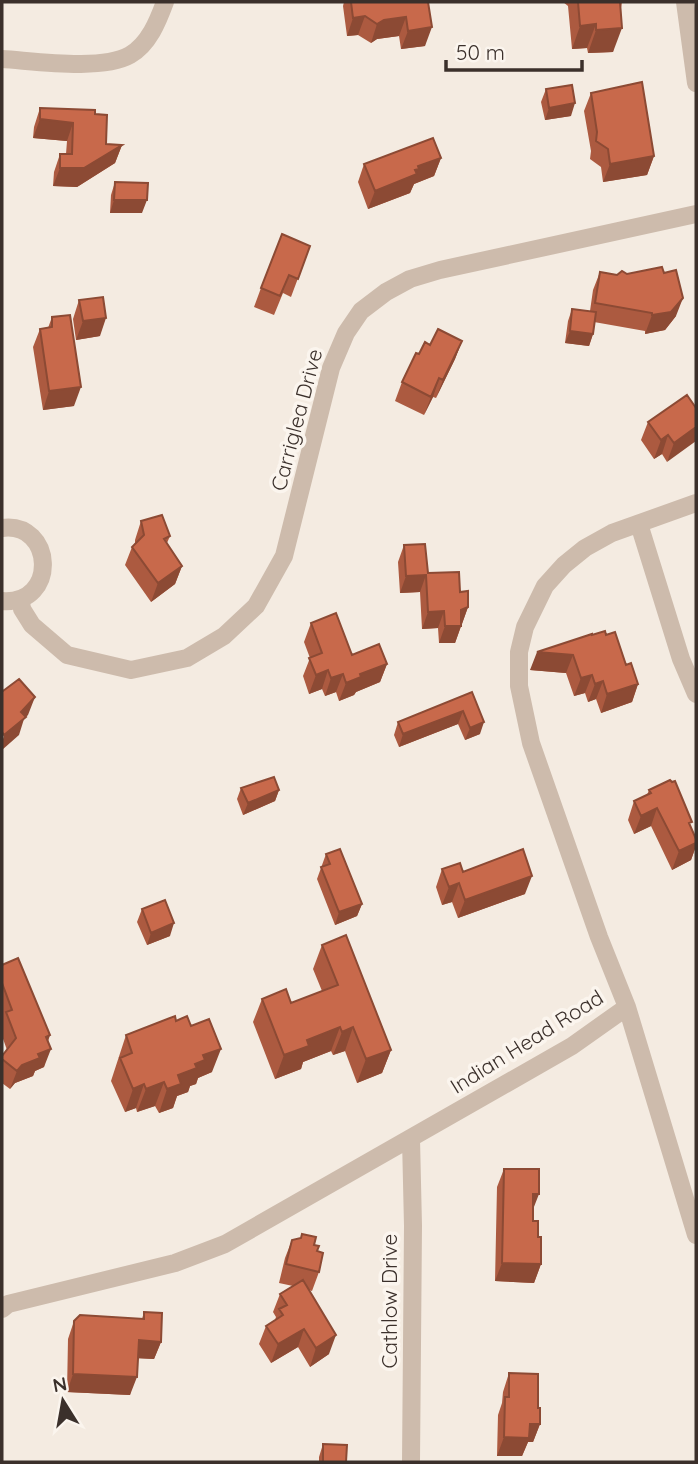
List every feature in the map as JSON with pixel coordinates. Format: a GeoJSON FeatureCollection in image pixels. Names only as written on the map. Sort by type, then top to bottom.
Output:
{"type":"FeatureCollection","features":[{"type":"Feature","properties":{"kind":"street"},"geometry":{"type":"LineString","coordinates":[[2,59],[104,62],[130,55],[155,28],[165,2]]}},
{"type":"Feature","properties":{"kind":"street"},"geometry":{"type":"LineString","coordinates":[[685,2],[696,83]]}},
{"type":"Feature","properties":{"kind":"street","name":"Carriglea Drive"},"geometry":{"type":"LineString","coordinates":[[20,600],[22,609],[33,625],[67,655],[131,670],[187,658],[241,621],[256,606],[284,556],[331,368],[346,333],[361,311],[386,292],[410,279],[440,270],[696,214]]}},
{"type":"Feature","properties":{"kind":"street","name":"Indian Head Road"},"geometry":{"type":"LineString","coordinates":[[2,1309],[8,1304],[176,1263],[225,1244],[572,1046],[627,1007],[599,937],[531,743],[519,686],[519,652],[534,604],[545,586],[564,565],[585,548],[612,533],[696,503]]}},
{"type":"Feature","properties":{"kind":"street"},"geometry":{"type":"LineString","coordinates":[[639,524],[681,659],[696,694]]}},
{"type":"Feature","properties":{"kind":"street"},"geometry":{"type":"LineString","coordinates":[[2,528],[9,527],[25,532],[38,543],[44,559],[43,576],[34,590],[20,600],[2,601]]}},
{"type":"Feature","properties":{"kind":"street"},"geometry":{"type":"LineString","coordinates":[[627,1007],[696,1235]]}},
{"type":"Feature","properties":{"kind":"street","name":"Cathlow Drive"},"geometry":{"type":"LineString","coordinates":[[411,1139],[411,1462]]}},
{"type":"Feature","properties":{"kind":"building"},"geometry":{"type":"Polygon","coordinates":[[[351,2],[428,2],[432,27],[408,31],[406,17],[384,20],[377,24],[365,16],[353,18],[351,2]]]}},
{"type":"Feature","properties":{"kind":"building"},"geometry":{"type":"Polygon","coordinates":[[[578,2],[620,2],[622,28],[596,30],[596,24],[580,26],[578,2]]]}},
{"type":"Feature","properties":{"kind":"building"},"geometry":{"type":"Polygon","coordinates":[[[642,82],[654,156],[610,164],[608,149],[596,141],[591,93],[642,82]]]}},
{"type":"Feature","properties":{"kind":"building"},"geometry":{"type":"Polygon","coordinates":[[[572,85],[575,103],[549,108],[546,89],[572,85]]]}},
{"type":"Feature","properties":{"kind":"building"},"geometry":{"type":"Polygon","coordinates":[[[40,108],[95,110],[95,114],[107,115],[106,144],[122,145],[84,168],[60,168],[60,154],[72,154],[73,123],[40,119],[40,108]]]}},
{"type":"Feature","properties":{"kind":"building"},"geometry":{"type":"Polygon","coordinates":[[[433,138],[441,158],[418,166],[419,169],[415,170],[417,174],[375,191],[364,164],[433,138]]]}},
{"type":"Feature","properties":{"kind":"building"},"geometry":{"type":"Polygon","coordinates":[[[115,182],[148,183],[147,200],[114,200],[115,182]]]}},
{"type":"Feature","properties":{"kind":"building"},"geometry":{"type":"Polygon","coordinates":[[[282,234],[310,246],[298,279],[289,275],[280,296],[261,288],[282,234]]]}},
{"type":"Feature","properties":{"kind":"building"},"geometry":{"type":"Polygon","coordinates":[[[662,267],[664,273],[676,270],[683,298],[671,312],[652,315],[595,303],[600,272],[617,275],[622,271],[627,274],[662,267]]]}},
{"type":"Feature","properties":{"kind":"building"},"geometry":{"type":"Polygon","coordinates":[[[103,297],[106,318],[83,321],[79,300],[103,297]]]}},
{"type":"Feature","properties":{"kind":"building"},"geometry":{"type":"Polygon","coordinates":[[[572,309],[596,312],[593,334],[570,331],[572,309]]]}},
{"type":"Feature","properties":{"kind":"building"},"geometry":{"type":"Polygon","coordinates":[[[70,315],[81,387],[49,391],[40,329],[52,327],[52,317],[70,315]]]}},
{"type":"Feature","properties":{"kind":"building"},"geometry":{"type":"Polygon","coordinates":[[[438,329],[462,341],[443,380],[439,378],[431,397],[402,382],[416,353],[419,354],[425,342],[430,345],[438,329]]]}},
{"type":"Feature","properties":{"kind":"building"},"geometry":{"type":"Polygon","coordinates":[[[687,395],[696,408],[696,427],[674,443],[668,435],[661,440],[648,422],[687,395]]]}},
{"type":"Feature","properties":{"kind":"building"},"geometry":{"type":"Polygon","coordinates":[[[162,515],[170,536],[164,539],[182,566],[158,583],[132,547],[144,535],[141,521],[162,515]]]}},
{"type":"Feature","properties":{"kind":"building"},"geometry":{"type":"Polygon","coordinates":[[[425,544],[428,573],[459,572],[460,592],[468,591],[468,607],[461,610],[461,626],[445,626],[444,611],[428,612],[426,575],[406,576],[404,545],[425,544]]]}},
{"type":"Feature","properties":{"kind":"building"},"geometry":{"type":"Polygon","coordinates":[[[336,613],[352,655],[379,644],[387,664],[360,674],[361,677],[346,683],[343,674],[331,678],[328,670],[316,675],[309,658],[322,653],[311,623],[336,613]]]}},
{"type":"Feature","properties":{"kind":"building"},"geometry":{"type":"Polygon","coordinates":[[[605,631],[606,635],[615,632],[626,665],[631,663],[638,684],[607,694],[603,681],[595,684],[592,675],[581,678],[573,655],[537,652],[592,634],[605,631]]]}},
{"type":"Feature","properties":{"kind":"building"},"geometry":{"type":"Polygon","coordinates":[[[19,679],[35,697],[21,712],[26,717],[4,735],[2,690],[19,679]]]}},
{"type":"Feature","properties":{"kind":"building"},"geometry":{"type":"Polygon","coordinates":[[[472,692],[484,722],[470,728],[463,711],[403,734],[398,722],[472,692]]]}},
{"type":"Feature","properties":{"kind":"building"},"geometry":{"type":"Polygon","coordinates":[[[274,777],[279,790],[248,803],[241,788],[274,777]]]}},
{"type":"Feature","properties":{"kind":"building"},"geometry":{"type":"Polygon","coordinates":[[[670,780],[675,781],[696,839],[696,843],[679,851],[657,808],[641,816],[634,801],[670,780]]]}},
{"type":"Feature","properties":{"kind":"building"},"geometry":{"type":"Polygon","coordinates":[[[340,849],[362,904],[339,912],[321,867],[330,864],[326,854],[340,849]]]}},
{"type":"Feature","properties":{"kind":"building"},"geometry":{"type":"Polygon","coordinates":[[[523,849],[532,876],[465,900],[459,883],[449,887],[442,869],[460,863],[463,872],[523,849]]]}},
{"type":"Feature","properties":{"kind":"building"},"geometry":{"type":"Polygon","coordinates":[[[165,900],[174,923],[151,933],[142,909],[165,900]]]}},
{"type":"Feature","properties":{"kind":"building"},"geometry":{"type":"Polygon","coordinates":[[[346,935],[391,1050],[366,1059],[353,1027],[342,1032],[340,1027],[307,1040],[309,1046],[284,1055],[262,999],[286,989],[291,1003],[338,985],[322,945],[346,935]]]}},
{"type":"Feature","properties":{"kind":"building"},"geometry":{"type":"Polygon","coordinates":[[[18,958],[50,1035],[46,1037],[51,1049],[38,1054],[40,1058],[22,1065],[17,1071],[2,1059],[16,1038],[6,1012],[12,1010],[2,983],[2,965],[18,958]]]}},
{"type":"Feature","properties":{"kind":"building"},"geometry":{"type":"Polygon","coordinates":[[[175,1016],[176,1021],[187,1016],[191,1026],[209,1019],[221,1049],[203,1055],[205,1060],[195,1064],[197,1068],[178,1075],[181,1084],[167,1089],[164,1082],[146,1089],[144,1084],[133,1089],[120,1058],[132,1053],[126,1035],[175,1016]]]}},
{"type":"Feature","properties":{"kind":"building"},"geometry":{"type":"Polygon","coordinates":[[[504,1169],[539,1169],[539,1194],[533,1194],[533,1221],[538,1221],[538,1237],[541,1237],[541,1264],[502,1263],[504,1169]]]}},
{"type":"Feature","properties":{"kind":"building"},"geometry":{"type":"Polygon","coordinates":[[[302,1234],[316,1237],[314,1245],[319,1246],[317,1251],[323,1253],[319,1272],[286,1264],[292,1240],[301,1238],[302,1234]]]}},
{"type":"Feature","properties":{"kind":"building"},"geometry":{"type":"Polygon","coordinates":[[[303,1280],[336,1335],[316,1348],[304,1329],[278,1344],[266,1326],[283,1315],[279,1309],[287,1305],[280,1294],[303,1280]]]}},
{"type":"Feature","properties":{"kind":"building"},"geometry":{"type":"Polygon","coordinates":[[[144,1312],[162,1313],[161,1342],[139,1340],[137,1377],[73,1374],[74,1321],[80,1315],[144,1319],[144,1312]]]}},
{"type":"Feature","properties":{"kind":"building"},"geometry":{"type":"Polygon","coordinates":[[[509,1373],[538,1374],[540,1424],[530,1424],[529,1438],[504,1437],[505,1397],[509,1397],[509,1373]]]}},
{"type":"Feature","properties":{"kind":"building"},"geometry":{"type":"Polygon","coordinates":[[[323,1444],[347,1445],[346,1462],[323,1462],[323,1444]]]}}]}
